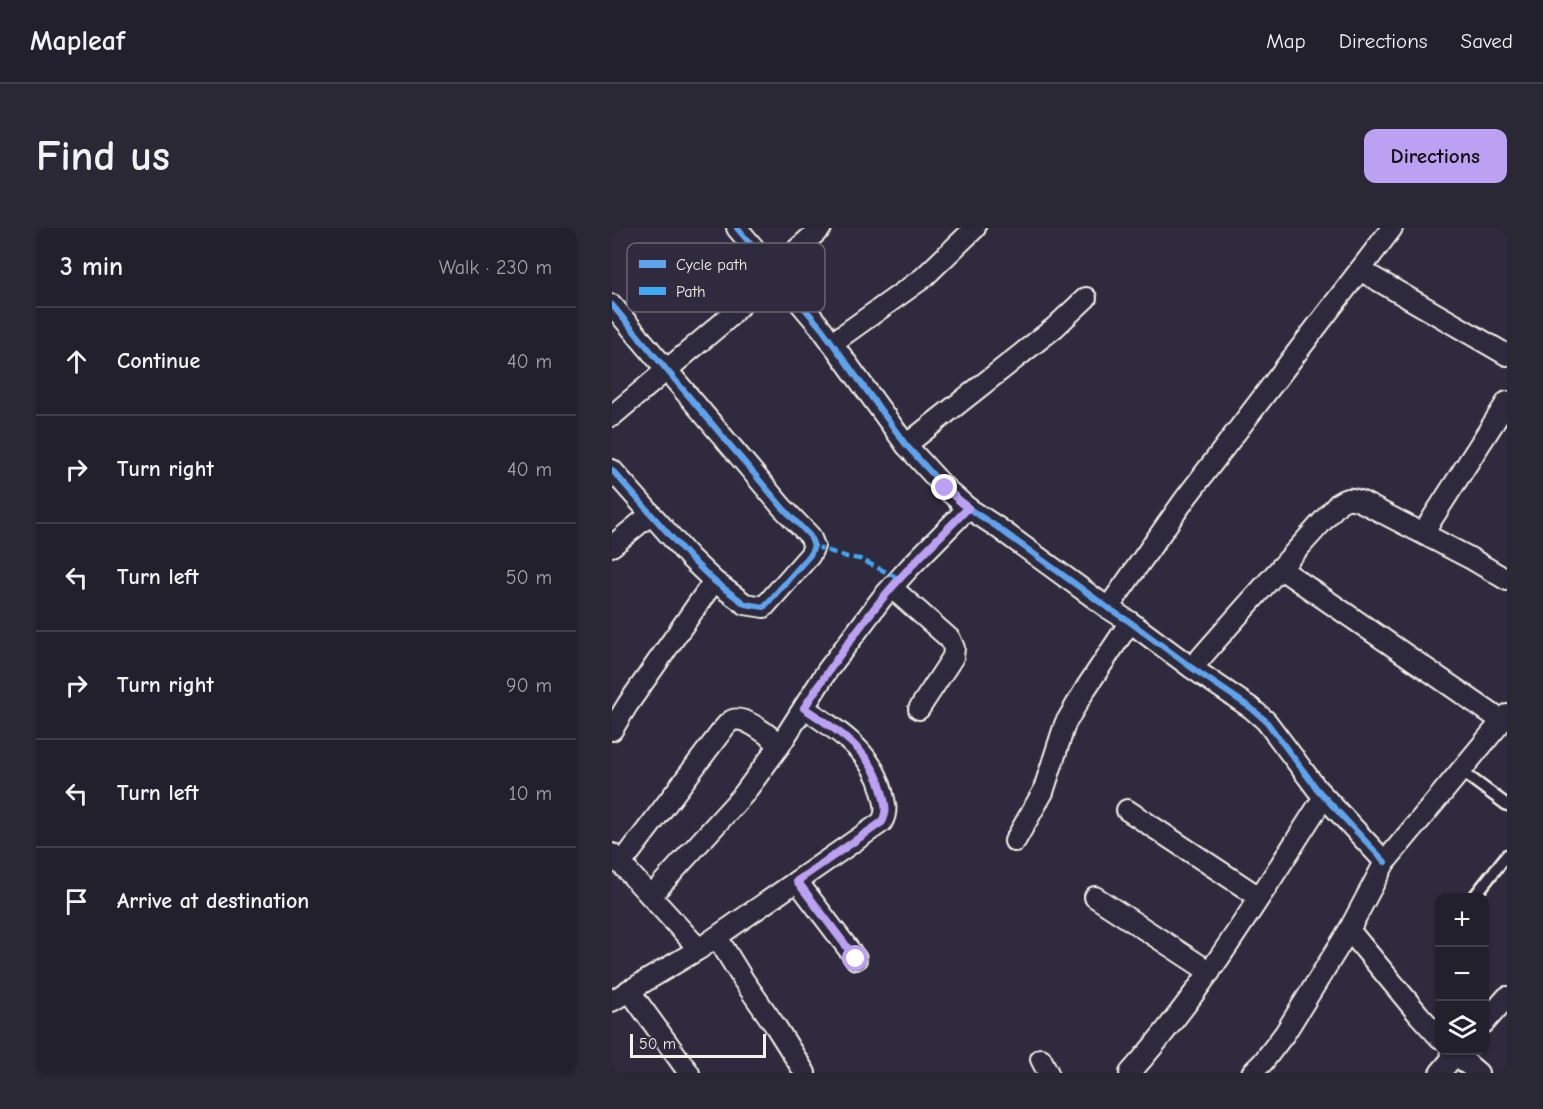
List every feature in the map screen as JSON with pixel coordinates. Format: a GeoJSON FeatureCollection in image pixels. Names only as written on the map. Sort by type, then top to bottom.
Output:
{"type":"FeatureCollection","features":[{"type":"Feature","properties":{"kind":"street"},"geometry":{"type":"LineString","coordinates":[[737,228],[750,243]]}},
{"type":"Feature","properties":{"kind":"street"},"geometry":{"type":"LineString","coordinates":[[804,243],[821,228]]}},
{"type":"Feature","properties":{"kind":"street"},"geometry":{"type":"LineString","coordinates":[[832,343],[923,278],[975,228]]}},
{"type":"Feature","properties":{"kind":"street"},"geometry":{"type":"LineString","coordinates":[[1108,608],[1185,499],[1392,228]]}},
{"type":"Feature","properties":{"kind":"street"},"geometry":{"type":"LineString","coordinates":[[1360,270],[1507,355]]}},
{"type":"Feature","properties":{"kind":"street"},"geometry":{"type":"LineString","coordinates":[[906,445],[1054,328],[1086,298]]}},
{"type":"Feature","properties":{"kind":"street"},"geometry":{"type":"LineString","coordinates":[[612,305],[782,507],[810,536],[814,546],[810,555],[764,607],[745,604],[714,581],[690,558],[612,470]]}},
{"type":"Feature","properties":{"kind":"street"},"geometry":{"type":"LineString","coordinates":[[612,416],[734,312]]}},
{"type":"Feature","properties":{"kind":"street"},"geometry":{"type":"LineString","coordinates":[[807,312],[906,445],[945,488],[968,508],[1251,708],[1266,721],[1324,797],[1385,862]]}},
{"type":"Feature","properties":{"kind":"street"},"geometry":{"type":"LineString","coordinates":[[1423,533],[1507,402]]}},
{"type":"Feature","properties":{"kind":"street"},"geometry":{"type":"LineString","coordinates":[[1192,668],[1344,499],[1350,498],[1362,502],[1505,574]]}},
{"type":"Feature","properties":{"kind":"street"},"geometry":{"type":"LineString","coordinates":[[651,896],[742,795],[780,745],[827,671],[882,598],[968,508]]}},
{"type":"Feature","properties":{"kind":"street"},"geometry":{"type":"LineString","coordinates":[[612,546],[651,514]]}},
{"type":"Feature","properties":{"kind":"street"},"geometry":{"type":"LineString","coordinates":[[1252,1073],[1285,1033],[1349,930],[1385,862],[1504,718],[1281,569]]}},
{"type":"Feature","properties":{"kind":"street"},"geometry":{"type":"LineString","coordinates":[[612,730],[620,700],[714,581]]}},
{"type":"Feature","properties":{"kind":"street"},"geometry":{"type":"LineString","coordinates":[[892,588],[950,639],[954,648],[953,657],[919,709]]}},
{"type":"Feature","properties":{"kind":"street"},"geometry":{"type":"LineString","coordinates":[[1015,842],[1043,792],[1065,724],[1130,622]]}},
{"type":"Feature","properties":{"kind":"street"},"geometry":{"type":"LineString","coordinates":[[612,1001],[699,949],[882,822],[887,812],[879,780],[865,757],[839,731],[804,708]]}},
{"type":"Feature","properties":{"kind":"street"},"geometry":{"type":"LineString","coordinates":[[699,949],[617,859],[732,720],[739,718],[758,728],[780,745]]}},
{"type":"Feature","properties":{"kind":"street"},"geometry":{"type":"LineString","coordinates":[[1130,1073],[1210,972],[1324,797]]}},
{"type":"Feature","properties":{"kind":"street"},"geometry":{"type":"LineString","coordinates":[[1127,810],[1259,897]]}},
{"type":"Feature","properties":{"kind":"street"},"geometry":{"type":"LineString","coordinates":[[797,881],[856,959]]}},
{"type":"Feature","properties":{"kind":"street"},"geometry":{"type":"LineString","coordinates":[[1095,897],[1210,972]]}},
{"type":"Feature","properties":{"kind":"street"},"geometry":{"type":"LineString","coordinates":[[1349,930],[1435,1033]]}},
{"type":"Feature","properties":{"kind":"street"},"geometry":{"type":"LineString","coordinates":[[717,937],[805,1073]]}},
{"type":"Feature","properties":{"kind":"street"},"geometry":{"type":"LineString","coordinates":[[629,990],[689,1073]]}},
{"type":"Feature","properties":{"kind":"street"},"geometry":{"type":"LineString","coordinates":[[1489,1017],[1507,997]]}},
{"type":"Feature","properties":{"kind":"street"},"geometry":{"type":"LineString","coordinates":[[1440,1073],[1453,1055]]}},
{"type":"Feature","properties":{"kind":"street"},"geometry":{"type":"LineString","coordinates":[[1458,1055],[1479,1073]]}},
{"type":"Feature","properties":{"kind":"lane"},"geometry":{"type":"LineString","coordinates":[[1461,771],[1507,805]]}},
{"type":"Feature","properties":{"kind":"lane"},"geometry":{"type":"LineString","coordinates":[[1476,893],[1507,855]]}},
{"type":"Feature","properties":{"kind":"marked path"},"geometry":{"type":"LineString","coordinates":[[814,546],[860,559],[900,579]]}},
{"type":"Feature","properties":{"kind":"cycle path"},"geometry":{"type":"LineString","coordinates":[[737,228],[750,243]]}},
{"type":"Feature","properties":{"kind":"cycle path"},"geometry":{"type":"LineString","coordinates":[[612,305],[782,507],[810,536],[814,546],[810,555],[764,607],[745,604],[714,581],[690,558],[612,470]]}},
{"type":"Feature","properties":{"kind":"cycle path"},"geometry":{"type":"LineString","coordinates":[[808,312],[906,445],[945,488],[968,508],[1251,708],[1266,721],[1317,789],[1385,862]]}},
{"type":"Feature","properties":{"kind":"route"},"geometry":{"type":"LineString","coordinates":[[856,959],[797,881],[882,822],[887,812],[885,801],[879,780],[865,757],[839,731],[804,708],[827,671],[882,598],[968,508],[945,488]]}}]}
